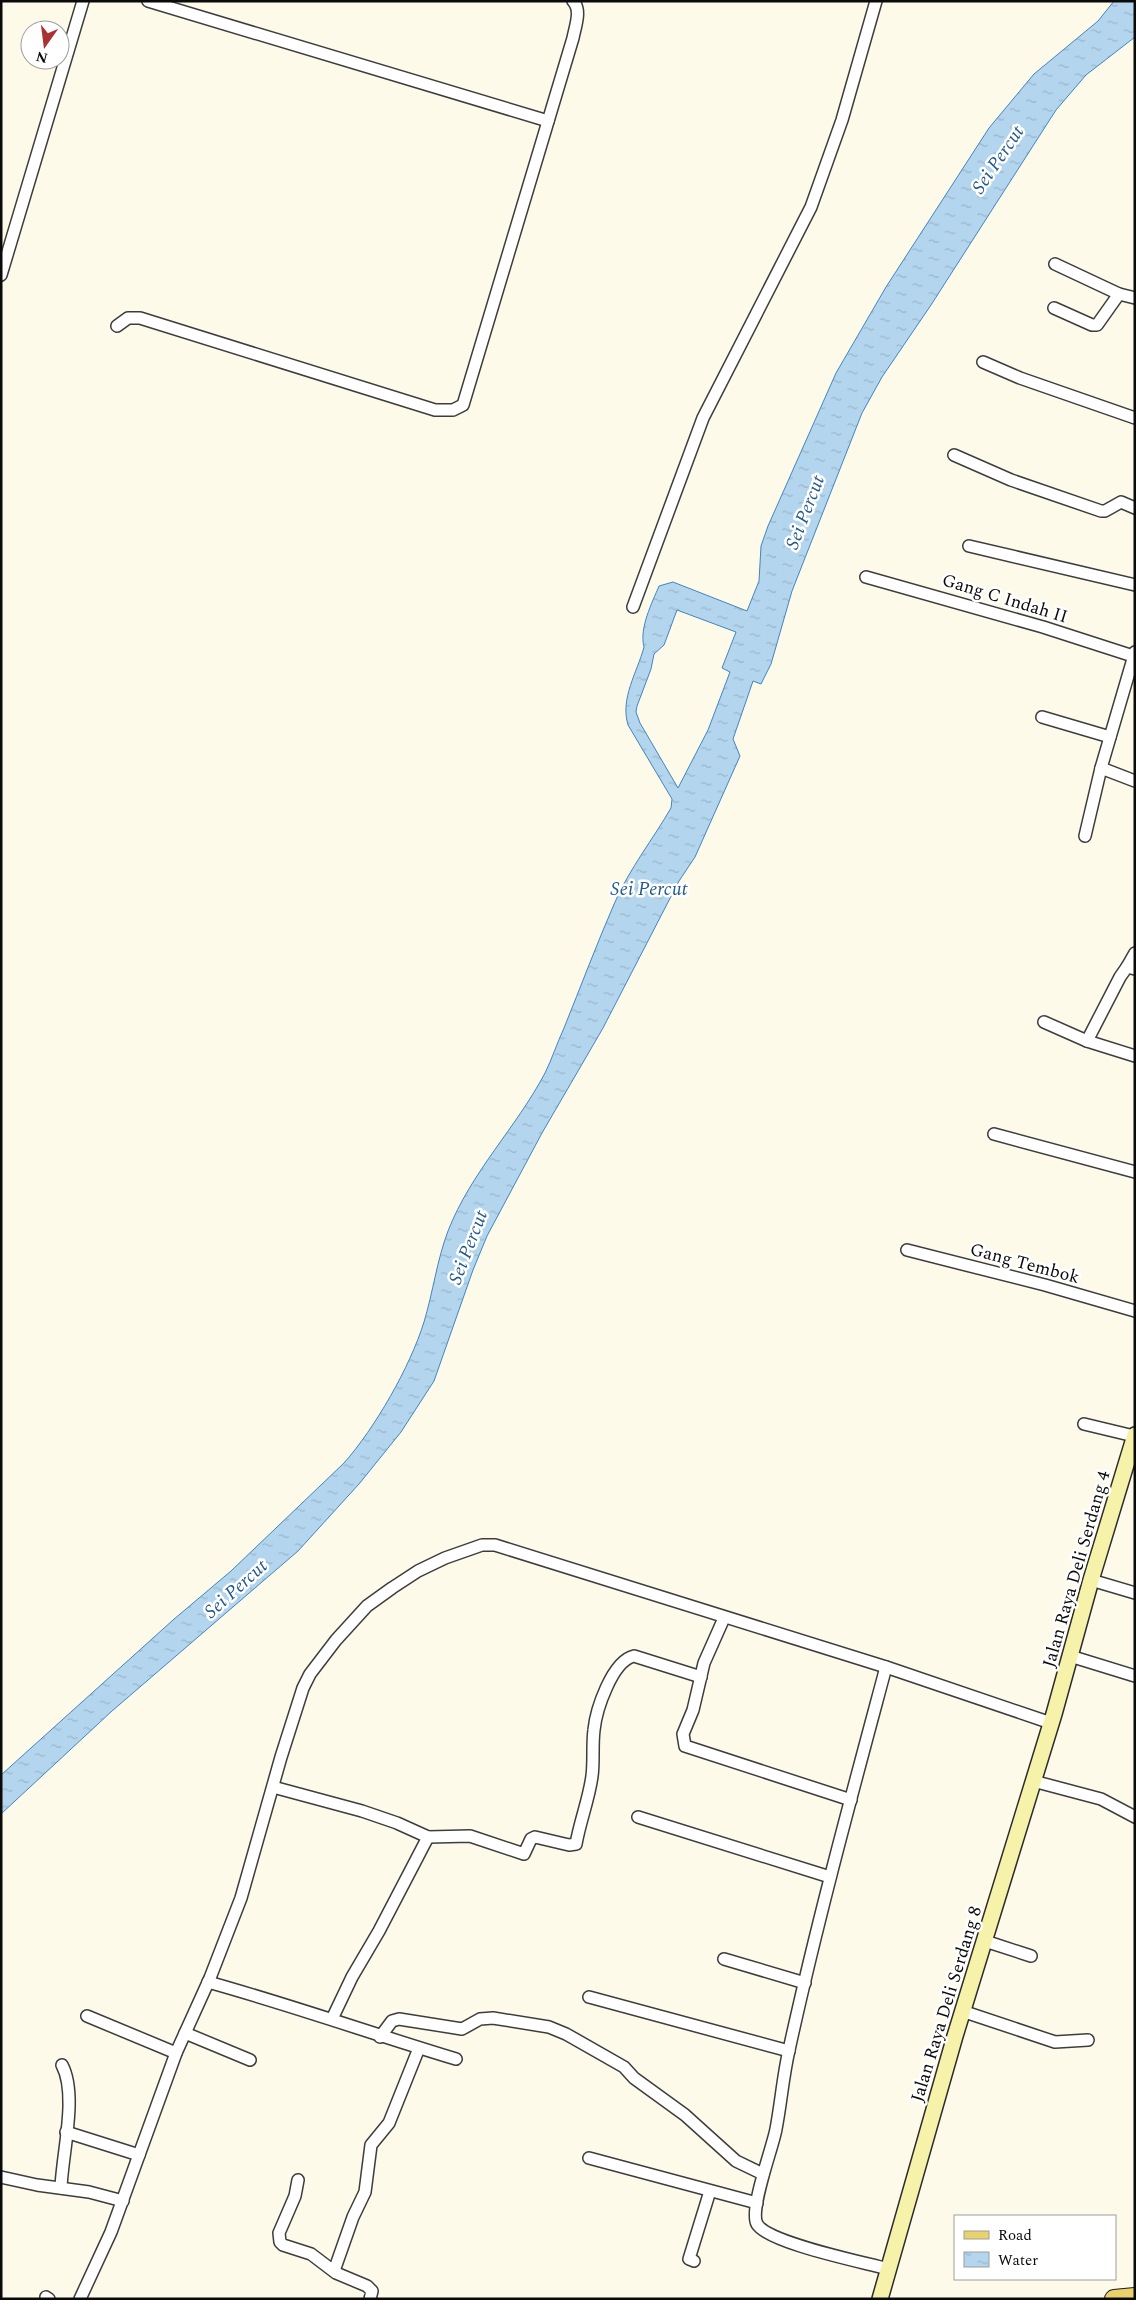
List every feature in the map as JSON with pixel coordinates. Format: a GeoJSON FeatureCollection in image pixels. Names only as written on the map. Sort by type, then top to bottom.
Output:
{"type":"FeatureCollection","features":[{"type":"Feature","properties":{"kind":"main road"},"geometry":{"type":"LineString","coordinates":[[1114,2299],[1135,2297]]}},
{"type":"Feature","properties":{"kind":"street"},"geometry":{"type":"LineString","coordinates":[[1,275],[83,1]]}},
{"type":"Feature","properties":{"kind":"street"},"geometry":{"type":"LineString","coordinates":[[148,1],[548,121]]}},
{"type":"Feature","properties":{"kind":"street"},"geometry":{"type":"LineString","coordinates":[[117,326],[128,318],[140,318],[435,410],[453,410],[463,405],[573,38],[577,14],[576,5],[573,1]]}},
{"type":"Feature","properties":{"kind":"street"},"geometry":{"type":"LineString","coordinates":[[633,607],[703,418],[811,207],[842,120],[876,1]]}},
{"type":"Feature","properties":{"kind":"street"},"geometry":{"type":"LineString","coordinates":[[1055,264],[1119,294],[1135,298]]}},
{"type":"Feature","properties":{"kind":"street"},"geometry":{"type":"LineString","coordinates":[[1054,308],[1095,325],[1101,321],[1119,294]]}},
{"type":"Feature","properties":{"kind":"street"},"geometry":{"type":"LineString","coordinates":[[983,362],[1020,378],[1135,418]]}},
{"type":"Feature","properties":{"kind":"street"},"geometry":{"type":"LineString","coordinates":[[954,455],[1011,480],[1101,511],[1105,511],[1121,502],[1135,508]]}},
{"type":"Feature","properties":{"kind":"street"},"geometry":{"type":"LineString","coordinates":[[968,546],[1135,585]]}},
{"type":"Feature","properties":{"kind":"street","name":"Gang C Indah II"},"geometry":{"type":"LineString","coordinates":[[866,577],[1134,654]]}},
{"type":"Feature","properties":{"kind":"street"},"geometry":{"type":"LineString","coordinates":[[1085,836],[1101,768],[1134,654]]}},
{"type":"Feature","properties":{"kind":"street"},"geometry":{"type":"LineString","coordinates":[[1042,717],[1110,737]]}},
{"type":"Feature","properties":{"kind":"street"},"geometry":{"type":"LineString","coordinates":[[1101,768],[1135,780]]}},
{"type":"Feature","properties":{"kind":"street"},"geometry":{"type":"LineString","coordinates":[[1087,1041],[1131,968],[1135,953]]}},
{"type":"Feature","properties":{"kind":"street"},"geometry":{"type":"LineString","coordinates":[[1044,1022],[1087,1041],[1135,1056]]}},
{"type":"Feature","properties":{"kind":"street"},"geometry":{"type":"LineString","coordinates":[[994,1134],[1135,1172]]}},
{"type":"Feature","properties":{"kind":"street","name":"Gang Tembok"},"geometry":{"type":"LineString","coordinates":[[907,1250],[1135,1310]]}},
{"type":"Feature","properties":{"kind":"street"},"geometry":{"type":"LineString","coordinates":[[1084,1424],[1135,1435]]}},
{"type":"Feature","properties":{"kind":"street","name":"Jalan Raya Deli Serdang 4"},"geometry":{"type":"LineString","coordinates":[[1052,1720],[1091,1580],[1130,1463],[1135,1435]]}},
{"type":"Feature","properties":{"kind":"street"},"geometry":{"type":"LineString","coordinates":[[80,2299],[99,2260],[123,2202],[176,2053],[208,1982],[241,1898],[303,1688],[310,1674],[336,1640],[367,1606],[418,1571],[468,1549],[482,1545],[494,1545],[1052,1720]]}},
{"type":"Feature","properties":{"kind":"street"},"geometry":{"type":"LineString","coordinates":[[1091,1580],[1135,1593]]}},
{"type":"Feature","properties":{"kind":"street"},"geometry":{"type":"LineString","coordinates":[[724,1618],[701,1677],[692,1710],[682,1734],[685,1746],[851,1800]]}},
{"type":"Feature","properties":{"kind":"street"},"geometry":{"type":"LineString","coordinates":[[273,1788],[397,1822],[428,1837],[470,1836],[524,1854],[531,1839],[535,1837],[569,1845],[576,1844],[592,1777],[594,1729],[599,1710],[616,1670],[624,1660],[634,1656],[701,1677]]}},
{"type":"Feature","properties":{"kind":"street"},"geometry":{"type":"LineString","coordinates":[[1070,1656],[1135,1676]]}},
{"type":"Feature","properties":{"kind":"street"},"geometry":{"type":"LineString","coordinates":[[886,1667],[830,1877],[788,2051],[773,2145],[756,2203],[757,2224],[780,2239],[888,2269]]}},
{"type":"Feature","properties":{"kind":"street","name":"Jalan Raya Deli Serdang 8"},"geometry":{"type":"LineString","coordinates":[[880,2299],[962,2012],[1052,1720]]}},
{"type":"Feature","properties":{"kind":"street"},"geometry":{"type":"LineString","coordinates":[[1033,1781],[1101,1799],[1135,1817]]}},
{"type":"Feature","properties":{"kind":"street"},"geometry":{"type":"LineString","coordinates":[[638,1817],[830,1877]]}},
{"type":"Feature","properties":{"kind":"street"},"geometry":{"type":"LineString","coordinates":[[332,2019],[352,1977],[379,1931],[428,1837]]}},
{"type":"Feature","properties":{"kind":"street"},"geometry":{"type":"LineString","coordinates":[[984,1941],[1031,1956]]}},
{"type":"Feature","properties":{"kind":"street"},"geometry":{"type":"LineString","coordinates":[[724,1959],[805,1983]]}},
{"type":"Feature","properties":{"kind":"street"},"geometry":{"type":"LineString","coordinates":[[208,1982],[332,2019],[380,2037],[456,2059]]}},
{"type":"Feature","properties":{"kind":"street"},"geometry":{"type":"LineString","coordinates":[[589,1997],[788,2051]]}},
{"type":"Feature","properties":{"kind":"street"},"geometry":{"type":"LineString","coordinates":[[962,2012],[1055,2042],[1088,2040]]}},
{"type":"Feature","properties":{"kind":"street"},"geometry":{"type":"LineString","coordinates":[[87,2016],[176,2053]]}},
{"type":"Feature","properties":{"kind":"street"},"geometry":{"type":"LineString","coordinates":[[380,2037],[395,2020],[462,2029],[480,2019],[493,2018],[549,2027],[566,2034],[624,2067],[634,2078],[685,2115],[736,2161],[763,2174]]}},
{"type":"Feature","properties":{"kind":"street"},"geometry":{"type":"LineString","coordinates":[[185,2033],[250,2060]]}},
{"type":"Feature","properties":{"kind":"street"},"geometry":{"type":"LineString","coordinates":[[334,2271],[353,2217],[365,2192],[370,2145],[389,2123],[418,2048]]}},
{"type":"Feature","properties":{"kind":"street"},"geometry":{"type":"LineString","coordinates":[[61,2188],[68,2082],[62,2065]]}},
{"type":"Feature","properties":{"kind":"street"},"geometry":{"type":"LineString","coordinates":[[66,2132],[139,2155]]}},
{"type":"Feature","properties":{"kind":"street"},"geometry":{"type":"LineString","coordinates":[[589,2158],[756,2203]]}},
{"type":"Feature","properties":{"kind":"street"},"geometry":{"type":"LineString","coordinates":[[1,2177],[89,2192],[123,2202]]}},
{"type":"Feature","properties":{"kind":"street"},"geometry":{"type":"LineString","coordinates":[[298,2180],[295,2196],[278,2233],[280,2242],[283,2245],[311,2254],[334,2271],[370,2288],[372,2294],[370,2299]]}},
{"type":"Feature","properties":{"kind":"street"},"geometry":{"type":"LineString","coordinates":[[694,2261],[689,2259],[710,2191]]}},
{"type":"Feature","properties":{"kind":"water","name":"Sei Percut"},"geometry":{"type":"Polygon","coordinates":[[[1114,1],[1135,1],[1135,37],[1086,75],[1056,110],[931,305],[882,377],[862,413],[792,591],[771,664],[761,684],[753,681],[733,739],[740,756],[695,857],[679,881],[603,1028],[542,1133],[487,1236],[434,1381],[401,1432],[359,1484],[298,1551],[112,1711],[1,1814],[1,1775],[173,1620],[231,1571],[344,1463],[368,1433],[401,1377],[418,1340],[444,1242],[458,1210],[481,1170],[521,1113],[545,1073],[621,889],[671,808],[672,799],[628,725],[626,715],[630,686],[644,647],[643,632],[645,624],[659,586],[673,582],[747,611],[759,581],[761,546],[768,526],[836,373],[886,287],[989,128],[1034,74],[1098,21],[1114,1]],[[677,610],[664,645],[654,654],[651,669],[636,712],[640,723],[678,788],[708,730],[730,672],[722,668],[736,632],[677,610]]]}}]}
